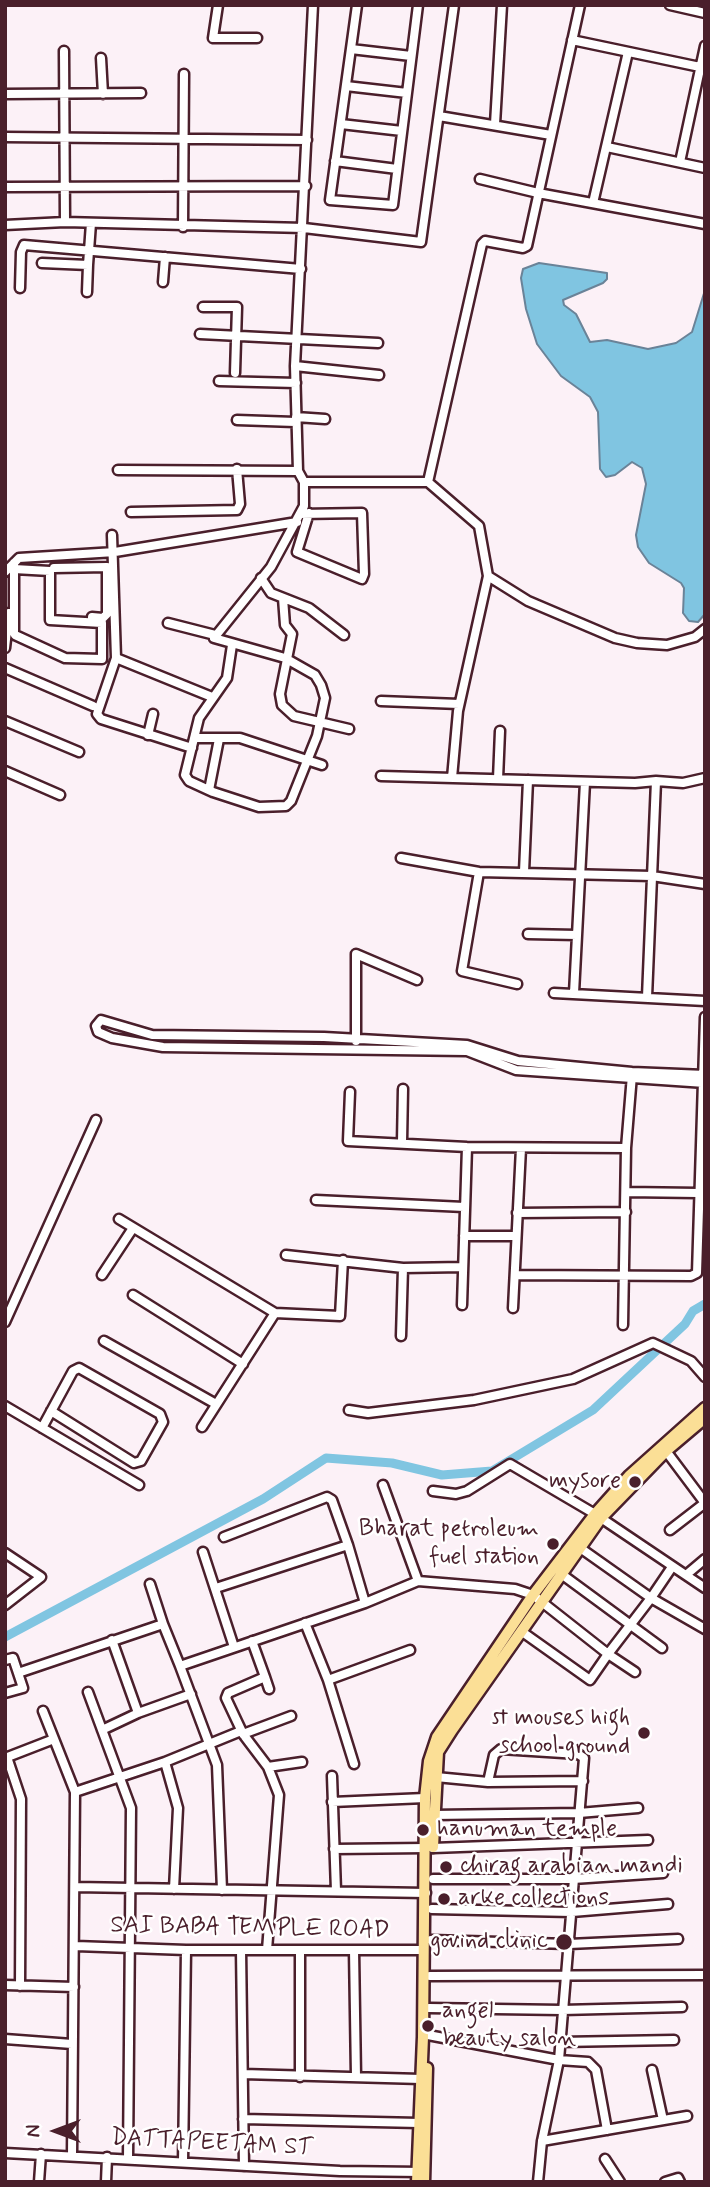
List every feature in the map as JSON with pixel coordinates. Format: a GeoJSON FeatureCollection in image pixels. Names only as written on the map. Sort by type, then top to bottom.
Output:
{"type":"FeatureCollection","features":[{"type":"Feature","properties":{"kind":"main road"},"geometry":{"type":"LineString","coordinates":[[421,2177],[430,1976],[426,1954],[431,1940],[432,1909],[425,1798],[429,1760],[437,1737],[575,1545],[629,1476],[705,1408]]}},
{"type":"Feature","properties":{"kind":"main road"},"geometry":{"type":"LineString","coordinates":[[598,1516],[705,1418]]}},
{"type":"Feature","properties":{"kind":"main road"},"geometry":{"type":"LineString","coordinates":[[421,2177],[419,2123],[426,1894],[438,1752],[521,1631],[537,1598],[560,1573],[575,1545]]}},
{"type":"Feature","properties":{"kind":"street"},"geometry":{"type":"LineString","coordinates":[[218,5],[213,38],[257,38]]}},
{"type":"Feature","properties":{"kind":"street"},"geometry":{"type":"LineString","coordinates":[[13,567],[54,555],[115,552],[302,516],[362,513],[362,579],[297,552],[302,516],[304,506],[304,482],[298,471],[295,366],[304,228],[313,5]]}},
{"type":"Feature","properties":{"kind":"street"},"geometry":{"type":"LineString","coordinates":[[357,5],[330,200],[393,205],[418,5]]}},
{"type":"Feature","properties":{"kind":"street"},"geometry":{"type":"LineString","coordinates":[[5,225],[65,222],[304,228],[421,242],[454,5]]}},
{"type":"Feature","properties":{"kind":"street"},"geometry":{"type":"LineString","coordinates":[[493,124],[502,5]]}},
{"type":"Feature","properties":{"kind":"street"},"geometry":{"type":"LineString","coordinates":[[428,482],[479,250],[485,241],[525,247],[580,5]]}},
{"type":"Feature","properties":{"kind":"street"},"geometry":{"type":"LineString","coordinates":[[670,5],[705,12]]}},
{"type":"Feature","properties":{"kind":"street"},"geometry":{"type":"LineString","coordinates":[[572,40],[700,67]]}},
{"type":"Feature","properties":{"kind":"street"},"geometry":{"type":"LineString","coordinates":[[680,162],[705,46]]}},
{"type":"Feature","properties":{"kind":"street"},"geometry":{"type":"LineString","coordinates":[[351,49],[411,55]]}},
{"type":"Feature","properties":{"kind":"street"},"geometry":{"type":"LineString","coordinates":[[64,51],[65,222]]}},
{"type":"Feature","properties":{"kind":"street"},"geometry":{"type":"LineString","coordinates":[[593,203],[628,52]]}},
{"type":"Feature","properties":{"kind":"street"},"geometry":{"type":"LineString","coordinates":[[101,58],[103,94]]}},
{"type":"Feature","properties":{"kind":"street"},"geometry":{"type":"LineString","coordinates":[[183,227],[184,75]]}},
{"type":"Feature","properties":{"kind":"street"},"geometry":{"type":"LineString","coordinates":[[346,86],[407,93]]}},
{"type":"Feature","properties":{"kind":"street"},"geometry":{"type":"LineString","coordinates":[[5,94],[141,93]]}},
{"type":"Feature","properties":{"kind":"street"},"geometry":{"type":"LineString","coordinates":[[439,116],[551,135]]}},
{"type":"Feature","properties":{"kind":"street"},"geometry":{"type":"LineString","coordinates":[[341,124],[402,131]]}},
{"type":"Feature","properties":{"kind":"street"},"geometry":{"type":"LineString","coordinates":[[5,137],[307,140]]}},
{"type":"Feature","properties":{"kind":"street"},"geometry":{"type":"LineString","coordinates":[[607,147],[705,168]]}},
{"type":"Feature","properties":{"kind":"street"},"geometry":{"type":"LineString","coordinates":[[335,162],[397,169]]}},
{"type":"Feature","properties":{"kind":"street"},"geometry":{"type":"LineString","coordinates":[[480,179],[538,193],[705,224]]}},
{"type":"Feature","properties":{"kind":"street"},"geometry":{"type":"LineString","coordinates":[[5,187],[306,186]]}},
{"type":"Feature","properties":{"kind":"street"},"geometry":{"type":"LineString","coordinates":[[87,292],[91,223]]}},
{"type":"Feature","properties":{"kind":"street"},"geometry":{"type":"LineString","coordinates":[[20,288],[21,251],[24,245],[90,248],[301,269]]}},
{"type":"Feature","properties":{"kind":"street"},"geometry":{"type":"LineString","coordinates":[[163,282],[164,257]]}},
{"type":"Feature","properties":{"kind":"street"},"geometry":{"type":"LineString","coordinates":[[42,263],[88,265]]}},
{"type":"Feature","properties":{"kind":"street"},"geometry":{"type":"LineString","coordinates":[[203,307],[237,307],[235,373]]}},
{"type":"Feature","properties":{"kind":"street"},"geometry":{"type":"LineString","coordinates":[[200,334],[236,333],[378,344]]}},
{"type":"Feature","properties":{"kind":"street"},"geometry":{"type":"LineString","coordinates":[[295,366],[379,374]]}},
{"type":"Feature","properties":{"kind":"street"},"geometry":{"type":"LineString","coordinates":[[219,381],[296,383]]}},
{"type":"Feature","properties":{"kind":"street"},"geometry":{"type":"LineString","coordinates":[[237,420],[325,419]]}},
{"type":"Feature","properties":{"kind":"street"},"geometry":{"type":"LineString","coordinates":[[131,512],[237,510],[240,504],[237,469]]}},
{"type":"Feature","properties":{"kind":"street"},"geometry":{"type":"LineString","coordinates":[[118,470],[298,471]]}},
{"type":"Feature","properties":{"kind":"street"},"geometry":{"type":"LineString","coordinates":[[304,482],[428,482],[479,526],[488,576],[459,704],[452,778]]}},
{"type":"Feature","properties":{"kind":"street"},"geometry":{"type":"LineString","coordinates":[[215,635],[261,578],[302,516]]}},
{"type":"Feature","properties":{"kind":"street"},"geometry":{"type":"LineString","coordinates":[[54,555],[55,615],[103,618],[107,614],[115,552],[112,535]]}},
{"type":"Feature","properties":{"kind":"street"},"geometry":{"type":"LineString","coordinates":[[13,567],[50,571],[50,620],[104,625],[102,659],[65,658],[15,635],[13,567]]}},
{"type":"Feature","properties":{"kind":"street"},"geometry":{"type":"LineString","coordinates":[[5,648],[13,567]]}},
{"type":"Feature","properties":{"kind":"street"},"geometry":{"type":"LineString","coordinates":[[54,568],[111,568]]}},
{"type":"Feature","properties":{"kind":"street"},"geometry":{"type":"LineString","coordinates":[[111,568],[117,658],[97,714],[101,719],[192,748]]}},
{"type":"Feature","properties":{"kind":"street"},"geometry":{"type":"LineString","coordinates":[[488,576],[528,601],[615,638],[667,645],[703,633]]}},
{"type":"Feature","properties":{"kind":"street"},"geometry":{"type":"LineString","coordinates":[[261,578],[271,593],[309,608],[344,635]]}},
{"type":"Feature","properties":{"kind":"street"},"geometry":{"type":"LineString","coordinates":[[283,598],[285,625],[292,634],[279,694],[282,705],[293,716],[349,729]]}},
{"type":"Feature","properties":{"kind":"street"},"geometry":{"type":"LineString","coordinates":[[169,623],[215,635]]}},
{"type":"Feature","properties":{"kind":"street"},"geometry":{"type":"LineString","coordinates":[[215,635],[214,638],[232,645],[285,658],[315,675],[321,685],[325,698],[320,722],[308,759],[291,801],[286,806],[259,807],[209,790],[189,781],[185,775],[199,718],[227,678],[232,645]]}},
{"type":"Feature","properties":{"kind":"street"},"geometry":{"type":"LineString","coordinates":[[117,658],[212,697]]}},
{"type":"Feature","properties":{"kind":"street"},"geometry":{"type":"LineString","coordinates":[[5,668],[93,706]]}},
{"type":"Feature","properties":{"kind":"street"},"geometry":{"type":"LineString","coordinates":[[382,701],[459,704]]}},
{"type":"Feature","properties":{"kind":"street"},"geometry":{"type":"LineString","coordinates":[[148,735],[153,714]]}},
{"type":"Feature","properties":{"kind":"street"},"geometry":{"type":"LineString","coordinates":[[5,721],[79,752]]}},
{"type":"Feature","properties":{"kind":"street"},"geometry":{"type":"LineString","coordinates":[[498,779],[500,731]]}},
{"type":"Feature","properties":{"kind":"street"},"geometry":{"type":"LineString","coordinates":[[195,738],[240,738],[322,765]]}},
{"type":"Feature","properties":{"kind":"street"},"geometry":{"type":"LineString","coordinates":[[209,790],[219,739]]}},
{"type":"Feature","properties":{"kind":"street"},"geometry":{"type":"LineString","coordinates":[[5,771],[60,795]]}},
{"type":"Feature","properties":{"kind":"street"},"geometry":{"type":"LineString","coordinates":[[381,776],[683,783],[705,778]]}},
{"type":"Feature","properties":{"kind":"street"},"geometry":{"type":"LineString","coordinates":[[524,872],[528,780]]}},
{"type":"Feature","properties":{"kind":"street"},"geometry":{"type":"LineString","coordinates":[[647,997],[656,781]]}},
{"type":"Feature","properties":{"kind":"street"},"geometry":{"type":"LineString","coordinates":[[575,993],[586,782]]}},
{"type":"Feature","properties":{"kind":"street"},"geometry":{"type":"LineString","coordinates":[[401,858],[479,872],[652,876],[705,884]]}},
{"type":"Feature","properties":{"kind":"street"},"geometry":{"type":"LineString","coordinates":[[479,872],[462,971],[517,984]]}},
{"type":"Feature","properties":{"kind":"street"},"geometry":{"type":"LineString","coordinates":[[528,934],[577,935]]}},
{"type":"Feature","properties":{"kind":"street"},"geometry":{"type":"LineString","coordinates":[[356,1041],[356,954],[417,980]]}},
{"type":"Feature","properties":{"kind":"street"},"geometry":{"type":"LineString","coordinates":[[554,993],[705,1001]]}},
{"type":"Feature","properties":{"kind":"street"},"geometry":{"type":"LineString","coordinates":[[515,1275],[695,1275],[701,1245],[698,1193],[702,1160],[705,1017]]}},
{"type":"Feature","properties":{"kind":"street"},"geometry":{"type":"LineString","coordinates":[[632,1076],[516,1060],[467,1045],[152,1035],[101,1020],[96,1026],[98,1032],[112,1038],[163,1047],[467,1051],[512,1069],[632,1076],[703,1079]]}},
{"type":"Feature","properties":{"kind":"street"},"geometry":{"type":"LineString","coordinates":[[512,1069],[516,1060]]}},
{"type":"Feature","properties":{"kind":"street"},"geometry":{"type":"LineString","coordinates":[[623,1325],[626,1149],[632,1076]]}},
{"type":"Feature","properties":{"kind":"street"},"geometry":{"type":"LineString","coordinates":[[402,1142],[403,1089]]}},
{"type":"Feature","properties":{"kind":"street"},"geometry":{"type":"LineString","coordinates":[[351,1092],[348,1141],[467,1147],[626,1149]]}},
{"type":"Feature","properties":{"kind":"street"},"geometry":{"type":"LineString","coordinates":[[5,1322],[96,1120]]}},
{"type":"Feature","properties":{"kind":"street"},"geometry":{"type":"LineString","coordinates":[[462,1306],[467,1147]]}},
{"type":"Feature","properties":{"kind":"street"},"geometry":{"type":"LineString","coordinates":[[513,1308],[521,1147]]}},
{"type":"Feature","properties":{"kind":"street"},"geometry":{"type":"LineString","coordinates":[[627,1192],[698,1193]]}},
{"type":"Feature","properties":{"kind":"street"},"geometry":{"type":"LineString","coordinates":[[316,1200],[464,1207]]}},
{"type":"Feature","properties":{"kind":"street"},"geometry":{"type":"LineString","coordinates":[[517,1213],[626,1212]]}},
{"type":"Feature","properties":{"kind":"street"},"geometry":{"type":"LineString","coordinates":[[119,1219],[275,1313],[340,1316],[343,1260]]}},
{"type":"Feature","properties":{"kind":"street"},"geometry":{"type":"LineString","coordinates":[[102,1275],[133,1228]]}},
{"type":"Feature","properties":{"kind":"street"},"geometry":{"type":"LineString","coordinates":[[464,1236],[516,1237]]}},
{"type":"Feature","properties":{"kind":"street"},"geometry":{"type":"LineString","coordinates":[[286,1255],[403,1268],[463,1267]]}},
{"type":"Feature","properties":{"kind":"street"},"geometry":{"type":"LineString","coordinates":[[401,1336],[403,1268]]}},
{"type":"Feature","properties":{"kind":"street"},"geometry":{"type":"LineString","coordinates":[[133,1295],[243,1364]]}},
{"type":"Feature","properties":{"kind":"street"},"geometry":{"type":"LineString","coordinates":[[202,1427],[275,1313]]}},
{"type":"Feature","properties":{"kind":"street"},"geometry":{"type":"LineString","coordinates":[[104,1340],[216,1404]]}},
{"type":"Feature","properties":{"kind":"street"},"geometry":{"type":"LineString","coordinates":[[349,1410],[368,1413],[474,1401],[573,1379],[653,1343],[691,1361],[705,1377]]}},
{"type":"Feature","properties":{"kind":"street"},"geometry":{"type":"LineString","coordinates":[[42,1427],[73,1371],[79,1368],[160,1414],[163,1422],[141,1461],[134,1463],[51,1411]]}},
{"type":"Feature","properties":{"kind":"street"},"geometry":{"type":"LineString","coordinates":[[5,1406],[139,1485]]}},
{"type":"Feature","properties":{"kind":"street"},"geometry":{"type":"LineString","coordinates":[[666,1451],[704,1499],[670,1530]]}},
{"type":"Feature","properties":{"kind":"street"},"geometry":{"type":"LineString","coordinates":[[433,1491],[456,1494],[467,1491],[510,1464],[598,1516],[705,1588]]}},
{"type":"Feature","properties":{"kind":"street"},"geometry":{"type":"LineString","coordinates":[[383,1485],[418,1581]]}},
{"type":"Feature","properties":{"kind":"street"},"geometry":{"type":"LineString","coordinates":[[224,1538],[327,1497],[332,1500],[365,1603]]}},
{"type":"Feature","properties":{"kind":"street"},"geometry":{"type":"LineString","coordinates":[[216,1588],[348,1545]]}},
{"type":"Feature","properties":{"kind":"street"},"geometry":{"type":"LineString","coordinates":[[575,1545],[652,1598],[705,1629]]}},
{"type":"Feature","properties":{"kind":"street"},"geometry":{"type":"LineString","coordinates":[[204,1552],[234,1647]]}},
{"type":"Feature","properties":{"kind":"street"},"geometry":{"type":"LineString","coordinates":[[5,1553],[41,1577],[5,1605]]}},
{"type":"Feature","properties":{"kind":"street"},"geometry":{"type":"LineString","coordinates":[[686,1575],[705,1559]]}},
{"type":"Feature","properties":{"kind":"street"},"geometry":{"type":"LineString","coordinates":[[521,1631],[590,1679],[673,1567]]}},
{"type":"Feature","properties":{"kind":"street"},"geometry":{"type":"LineString","coordinates":[[560,1573],[662,1648]]}},
{"type":"Feature","properties":{"kind":"street"},"geometry":{"type":"LineString","coordinates":[[180,1666],[365,1603],[418,1581],[515,1589],[537,1598],[635,1672]]}},
{"type":"Feature","properties":{"kind":"street"},"geometry":{"type":"LineString","coordinates":[[150,1584],[211,1743],[220,1782],[222,1890]]}},
{"type":"Feature","properties":{"kind":"street"},"geometry":{"type":"LineString","coordinates":[[18,1673],[163,1623]]}},
{"type":"Feature","properties":{"kind":"street"},"geometry":{"type":"LineString","coordinates":[[305,1623],[328,1680],[354,1764]]}},
{"type":"Feature","properties":{"kind":"street"},"geometry":{"type":"LineString","coordinates":[[112,1640],[138,1713]]}},
{"type":"Feature","properties":{"kind":"street"},"geometry":{"type":"LineString","coordinates":[[252,1641],[269,1689]]}},
{"type":"Feature","properties":{"kind":"street"},"geometry":{"type":"LineString","coordinates":[[328,1680],[411,1650]]}},
{"type":"Feature","properties":{"kind":"street"},"geometry":{"type":"LineString","coordinates":[[5,1660],[13,1658],[23,1688],[5,1693]]}},
{"type":"Feature","properties":{"kind":"street"},"geometry":{"type":"LineString","coordinates":[[265,1677],[226,1695],[226,1702],[242,1733],[268,1768],[279,1795],[267,1950]]}},
{"type":"Feature","properties":{"kind":"street"},"geometry":{"type":"LineString","coordinates":[[88,1692],[131,1808],[132,1948],[128,2159]]}},
{"type":"Feature","properties":{"kind":"street"},"geometry":{"type":"LineString","coordinates":[[102,1730],[138,1713],[191,1694]]}},
{"type":"Feature","properties":{"kind":"street"},"geometry":{"type":"LineString","coordinates":[[43,1710],[75,1792],[76,1946],[72,2044],[72,2156]]}},
{"type":"Feature","properties":{"kind":"street"},"geometry":{"type":"LineString","coordinates":[[75,1792],[291,1716]]}},
{"type":"Feature","properties":{"kind":"street"},"geometry":{"type":"LineString","coordinates":[[20,1986],[21,1799],[6,1757],[54,1739]]}},
{"type":"Feature","properties":{"kind":"street"},"geometry":{"type":"LineString","coordinates":[[488,1782],[494,1755],[501,1749],[578,1754],[585,1760],[559,2060],[542,2141],[538,2182]]}},
{"type":"Feature","properties":{"kind":"street"},"geometry":{"type":"LineString","coordinates":[[165,1762],[178,1808],[174,1889]]}},
{"type":"Feature","properties":{"kind":"street"},"geometry":{"type":"LineString","coordinates":[[268,1768],[302,1762]]}},
{"type":"Feature","properties":{"kind":"street"},"geometry":{"type":"LineString","coordinates":[[331,1776],[336,1891]]}},
{"type":"Feature","properties":{"kind":"street"},"geometry":{"type":"LineString","coordinates":[[436,1777],[488,1782],[583,1781]]}},
{"type":"Feature","properties":{"kind":"street"},"geometry":{"type":"LineString","coordinates":[[332,1802],[425,1798]]}},
{"type":"Feature","properties":{"kind":"street"},"geometry":{"type":"LineString","coordinates":[[433,1815],[579,1813],[638,1808]]}},
{"type":"Feature","properties":{"kind":"street"},"geometry":{"type":"LineString","coordinates":[[334,1849],[576,1845],[648,1840]]}},
{"type":"Feature","properties":{"kind":"street"},"geometry":{"type":"LineString","coordinates":[[432,1879],[573,1879],[663,1873]]}},
{"type":"Feature","properties":{"kind":"street"},"geometry":{"type":"LineString","coordinates":[[75,1887],[426,1894]]}},
{"type":"Feature","properties":{"kind":"street"},"geometry":{"type":"LineString","coordinates":[[432,1909],[572,1912],[668,1904]]}},
{"type":"Feature","properties":{"kind":"street"},"geometry":{"type":"LineString","coordinates":[[431,1940],[569,1944],[678,1939]]}},
{"type":"Feature","properties":{"kind":"street","name":"SAI BABA TEMPLE ROAD"},"geometry":{"type":"LineString","coordinates":[[76,1946],[186,1950],[354,1950],[426,1954]]}},
{"type":"Feature","properties":{"kind":"street"},"geometry":{"type":"LineString","coordinates":[[183,2162],[186,1950]]}},
{"type":"Feature","properties":{"kind":"street"},"geometry":{"type":"LineString","coordinates":[[241,1950],[244,2166]]}},
{"type":"Feature","properties":{"kind":"street"},"geometry":{"type":"LineString","coordinates":[[300,1950],[300,2077]]}},
{"type":"Feature","properties":{"kind":"street"},"geometry":{"type":"LineString","coordinates":[[354,1950],[356,2077]]}},
{"type":"Feature","properties":{"kind":"street"},"geometry":{"type":"LineString","coordinates":[[430,1976],[565,1978],[705,1975]]}},
{"type":"Feature","properties":{"kind":"street"},"geometry":{"type":"LineString","coordinates":[[5,1985],[74,1987]]}},
{"type":"Feature","properties":{"kind":"street"},"geometry":{"type":"LineString","coordinates":[[429,2008],[562,2010],[682,2007]]}},
{"type":"Feature","properties":{"kind":"street"},"geometry":{"type":"LineString","coordinates":[[428,2035],[559,2060],[588,2062],[596,2070],[607,2130]]}},
{"type":"Feature","properties":{"kind":"street"},"geometry":{"type":"LineString","coordinates":[[5,2039],[72,2044]]}},
{"type":"Feature","properties":{"kind":"street"},"geometry":{"type":"LineString","coordinates":[[559,2042],[674,2040]]}},
{"type":"Feature","properties":{"kind":"street"},"geometry":{"type":"LineString","coordinates":[[652,2070],[663,2120]]}},
{"type":"Feature","properties":{"kind":"street"},"geometry":{"type":"LineString","coordinates":[[243,2074],[421,2079]]}},
{"type":"Feature","properties":{"kind":"street"},"geometry":{"type":"LineString","coordinates":[[542,2141],[687,2116]]}},
{"type":"Feature","properties":{"kind":"street"},"geometry":{"type":"LineString","coordinates":[[243,2119],[419,2123]]}},
{"type":"Feature","properties":{"kind":"street","name":"DATTAPEETAM ST"},"geometry":{"type":"LineString","coordinates":[[5,2153],[421,2177]]}},
{"type":"Feature","properties":{"kind":"street"},"geometry":{"type":"LineString","coordinates":[[39,2182],[41,2154]]}},
{"type":"Feature","properties":{"kind":"street"},"geometry":{"type":"LineString","coordinates":[[106,2182],[107,2157]]}},
{"type":"Feature","properties":{"kind":"street"},"geometry":{"type":"LineString","coordinates":[[605,2159],[620,2182]]}},
{"type":"Feature","properties":{"kind":"street"},"geometry":{"type":"LineString","coordinates":[[340,2171],[340,2182]]}},
{"type":"Feature","properties":{"kind":"street"},"geometry":{"type":"LineString","coordinates":[[666,2182],[678,2178],[680,2182]]}},
{"type":"Feature","properties":{"kind":"water"},"geometry":{"type":"Polygon","coordinates":[[[539,263],[607,273],[607,279],[603,283],[563,300],[564,305],[576,314],[590,342],[607,340],[648,349],[676,343],[692,332],[705,290],[705,614],[698,622],[689,621],[683,613],[684,588],[681,583],[649,563],[638,547],[636,535],[646,484],[642,468],[632,462],[615,475],[606,477],[600,469],[598,412],[590,397],[561,376],[537,344],[526,309],[521,278],[523,269],[539,263]]]}},
{"type":"Feature","properties":{"kind":"waterway"},"geometry":{"type":"LineString","coordinates":[[5,1637],[263,1499],[326,1458],[392,1463],[442,1475],[492,1471],[593,1410],[685,1324],[693,1311],[705,1304]]}},
{"type":"Feature","properties":{"kind":"place","name":"mysore"},"geometry":{"type":"Point","coordinates":[635,1482]}},
{"type":"Feature","properties":{"kind":"place","name":"Bharat petroleum fuel station"},"geometry":{"type":"Point","coordinates":[553,1544]}},
{"type":"Feature","properties":{"kind":"place","name":"st mouses high school ground"},"geometry":{"type":"Point","coordinates":[644,1733]}},
{"type":"Feature","properties":{"kind":"place","name":"hanuman temple"},"geometry":{"type":"Point","coordinates":[423,1830]}},
{"type":"Feature","properties":{"kind":"place","name":"chirag arabian mandi"},"geometry":{"type":"Point","coordinates":[446,1867]}},
{"type":"Feature","properties":{"kind":"place","name":"arke collections"},"geometry":{"type":"Point","coordinates":[444,1899]}},
{"type":"Feature","properties":{"kind":"place","name":"govind clinic"},"geometry":{"type":"Point","coordinates":[564,1942]}},
{"type":"Feature","properties":{"kind":"place","name":"angel beauty salon"},"geometry":{"type":"Point","coordinates":[428,2026]}}]}
